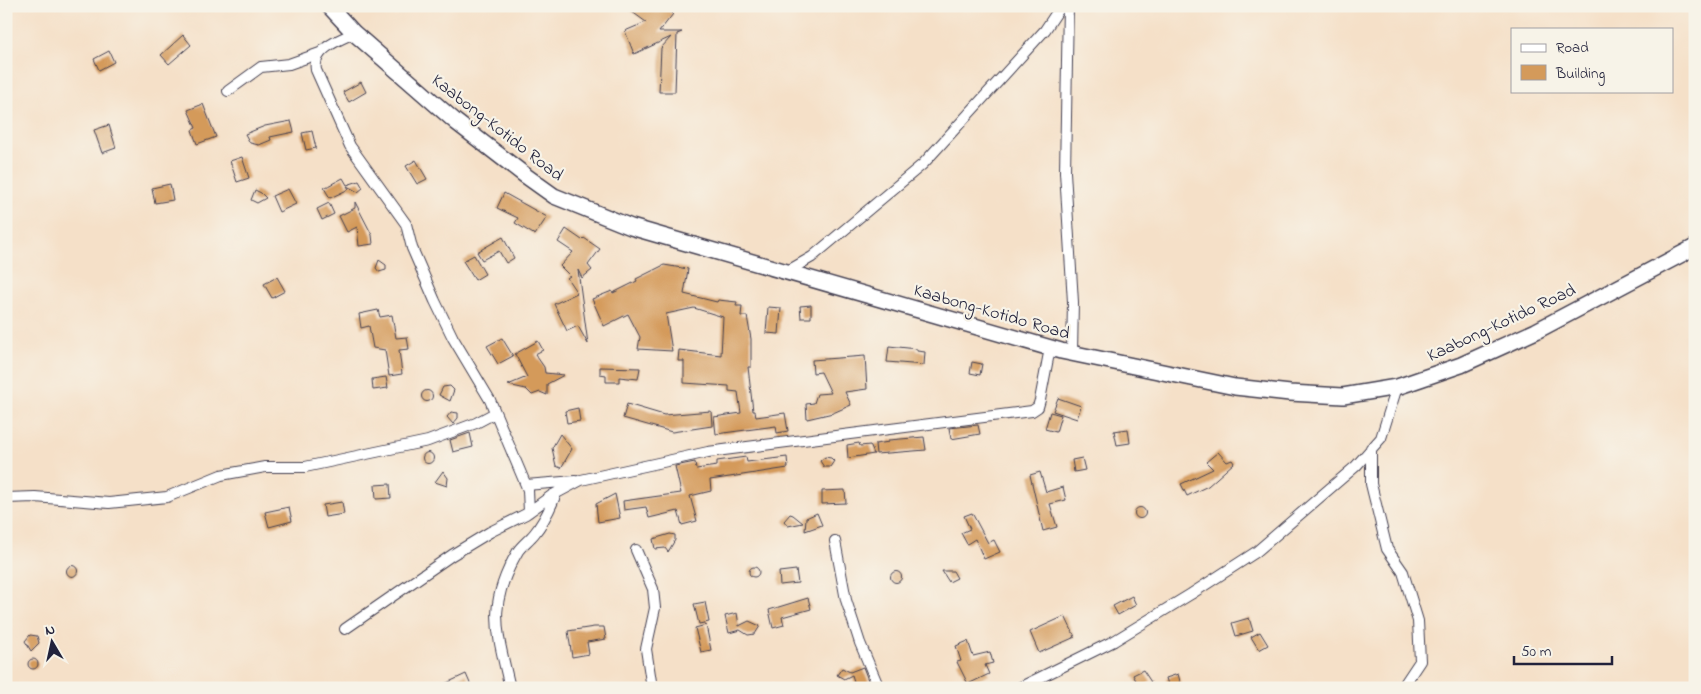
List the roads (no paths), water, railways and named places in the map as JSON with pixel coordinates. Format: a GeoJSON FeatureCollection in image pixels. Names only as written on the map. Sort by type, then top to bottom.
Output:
{"type":"FeatureCollection","features":[{"type":"Feature","properties":{"kind":"main road","name":"Kaabong-Kotido Road"},"geometry":{"type":"LineString","coordinates":[[330,6],[354,33],[456,122],[494,153],[554,196],[631,227],[1050,348],[1235,387],[1344,396],[1397,387],[1461,365],[1536,331],[1695,247]]}},
{"type":"Feature","properties":{"kind":"street"},"geometry":{"type":"LineString","coordinates":[[786,272],[812,257],[923,164],[1045,30],[1061,6]]}},
{"type":"Feature","properties":{"kind":"street"},"geometry":{"type":"LineString","coordinates":[[1068,6],[1065,172],[1073,302],[1072,353]]}},
{"type":"Feature","properties":{"kind":"street"},"geometry":{"type":"LineString","coordinates":[[228,91],[261,67],[289,64],[320,52],[354,33]]}},
{"type":"Feature","properties":{"kind":"street"},"geometry":{"type":"LineString","coordinates":[[320,52],[316,58],[316,70],[331,107],[350,146],[406,224],[412,248],[435,301],[453,338],[490,400],[526,485],[529,512]]}},
{"type":"Feature","properties":{"kind":"street"},"geometry":{"type":"LineString","coordinates":[[526,485],[581,480],[708,452],[1032,411],[1038,407],[1050,348]]}},
{"type":"Feature","properties":{"kind":"street"},"geometry":{"type":"LineString","coordinates":[[1019,688],[1114,641],[1256,552],[1320,499],[1356,466],[1381,438],[1397,387]]}},
{"type":"Feature","properties":{"kind":"street"},"geometry":{"type":"LineString","coordinates":[[6,498],[35,497],[109,503],[167,497],[221,475],[266,467],[305,467],[428,441],[450,434],[494,413]]}},
{"type":"Feature","properties":{"kind":"street"},"geometry":{"type":"LineString","coordinates":[[1371,448],[1371,484],[1387,549],[1403,572],[1418,621],[1420,661],[1402,688]]}},
{"type":"Feature","properties":{"kind":"street"},"geometry":{"type":"LineString","coordinates":[[345,629],[452,555],[490,532],[529,512],[581,480]]}},
{"type":"Feature","properties":{"kind":"street"},"geometry":{"type":"LineString","coordinates":[[510,688],[495,617],[498,595],[519,550],[534,534],[549,512],[556,494]]}},
{"type":"Feature","properties":{"kind":"street"},"geometry":{"type":"LineString","coordinates":[[835,541],[846,600],[860,643],[880,688]]}},
{"type":"Feature","properties":{"kind":"street"},"geometry":{"type":"LineString","coordinates":[[636,550],[653,589],[655,608],[646,649],[652,688]]}}]}
